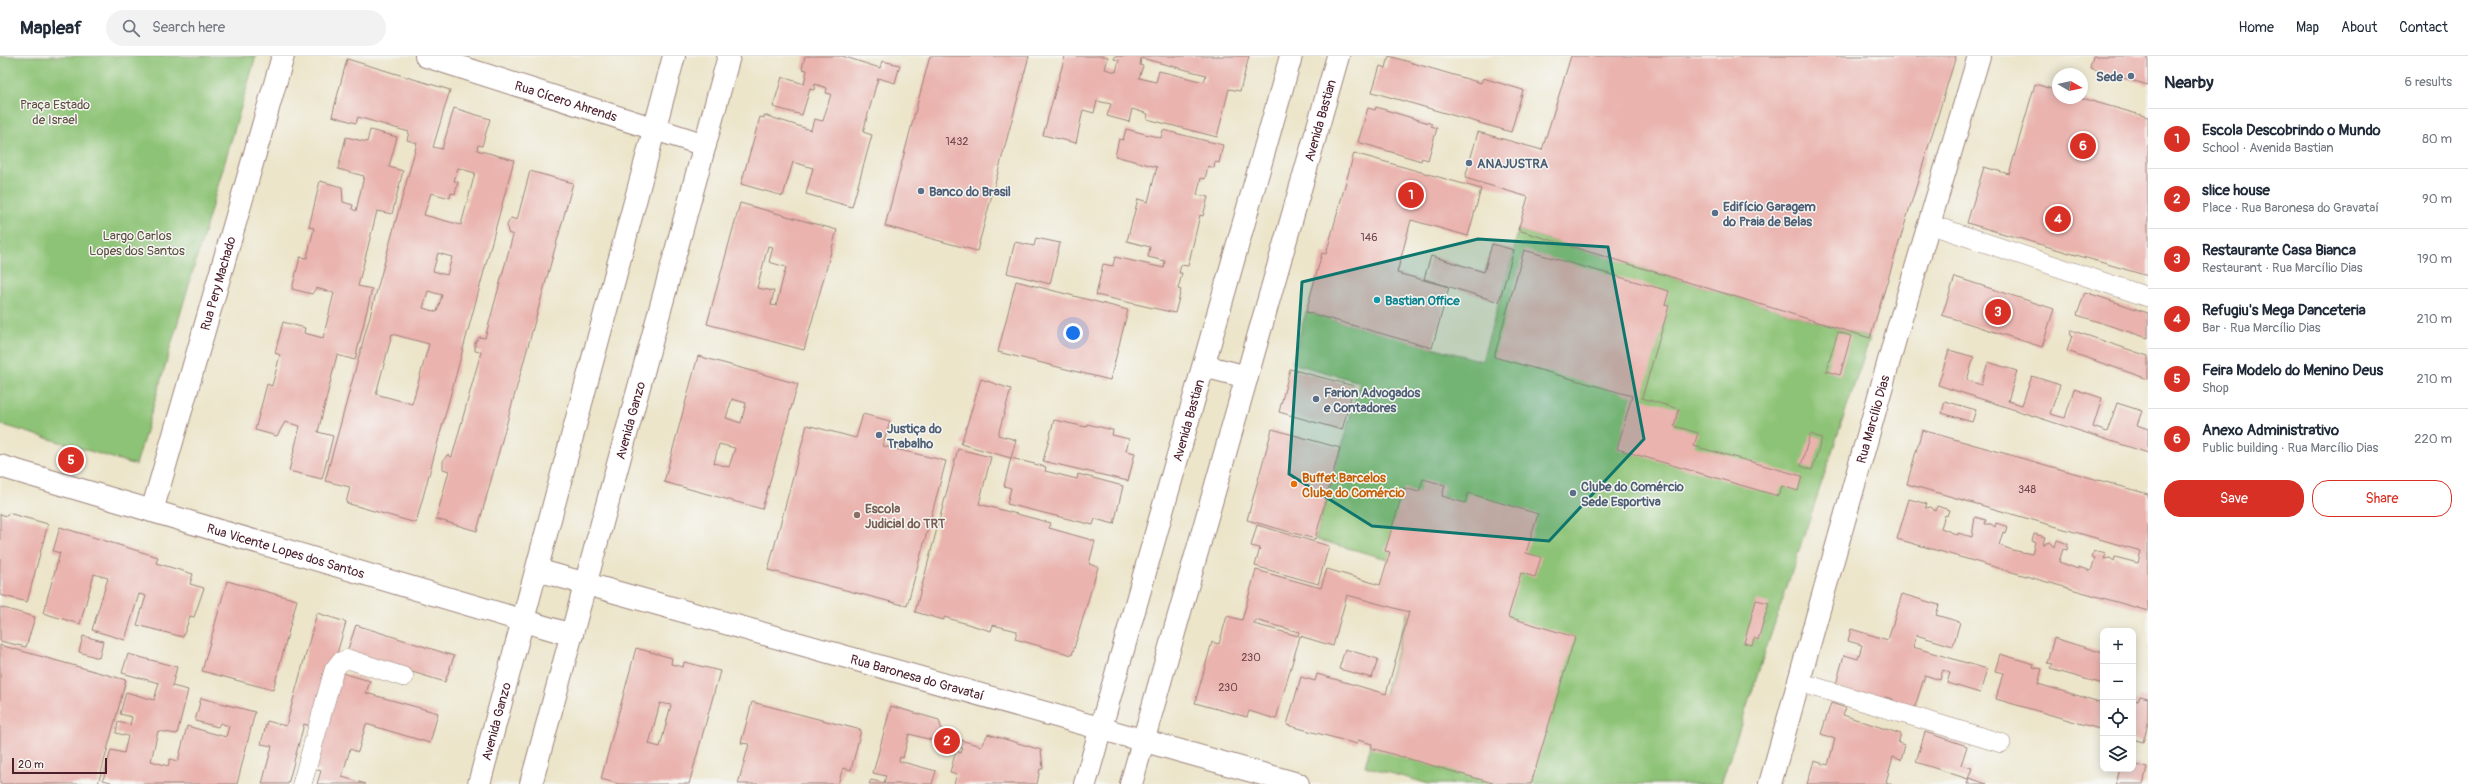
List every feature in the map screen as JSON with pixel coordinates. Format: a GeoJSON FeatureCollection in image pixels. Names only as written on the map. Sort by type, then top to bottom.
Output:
{"type":"FeatureCollection","features":[{"type":"Feature","properties":{"kind":"street","name":"Rua Pery Machado"},"geometry":{"type":"LineString","coordinates":[[152,511],[283,56]]}},
{"type":"Feature","properties":{"kind":"street","name":"Rua Cícero Ahrends"},"geometry":{"type":"LineString","coordinates":[[426,56],[705,145]]}},
{"type":"Feature","properties":{"kind":"street","name":"Avenida Ganzo"},"geometry":{"type":"LineString","coordinates":[[480,784],[674,56]]}},
{"type":"Feature","properties":{"kind":"street","name":"Avenida Ganzo"},"geometry":{"type":"LineString","coordinates":[[531,784],[730,56]]}},
{"type":"Feature","properties":{"kind":"street","name":"Avenida Bastian"},"geometry":{"type":"LineString","coordinates":[[1085,784],[1291,56]]}},
{"type":"Feature","properties":{"kind":"street","name":"Avenida Bastian"},"geometry":{"type":"LineString","coordinates":[[1131,784],[1338,56]]}},
{"type":"Feature","properties":{"kind":"street","name":"Rua Marcílio Dias"},"geometry":{"type":"LineString","coordinates":[[1770,784],[1929,224],[1979,56]]}},
{"type":"Feature","properties":{"kind":"street"},"geometry":{"type":"LineString","coordinates":[[1204,366],[1247,377]]}},
{"type":"Feature","properties":{"kind":"street","name":"Rua Vicente Lopes dos Santos"},"geometry":{"type":"LineString","coordinates":[[0,466],[572,635]]}},
{"type":"Feature","properties":{"kind":"street","name":"Rua Baronesa do Gravataí"},"geometry":{"type":"LineString","coordinates":[[537,570],[1298,784]]}},
{"type":"Feature","properties":{"kind":"lane"},"geometry":{"type":"LineString","coordinates":[[1929,224],[2148,297]]}},
{"type":"Feature","properties":{"kind":"lane"},"geometry":{"type":"LineString","coordinates":[[302,784],[334,670],[340,662],[348,659],[404,677]]}},
{"type":"Feature","properties":{"kind":"lane"},"geometry":{"type":"LineString","coordinates":[[1799,682],[2001,743]]}},
{"type":"Feature","properties":{"kind":"highlighted area"},"geometry":{"type":"Polygon","coordinates":[[[1478,239],[1608,247],[1644,439],[1549,541],[1372,526],[1289,474],[1302,282],[1478,239]]]}},
{"type":"Feature","properties":{"kind":"green space","name":"Largo Carlos Lopes dos Santos"},"geometry":{"type":"Polygon","coordinates":[[[0,56],[256,56],[136,465],[0,424],[0,56]]]}},
{"type":"Feature","properties":{"kind":"green space","name":"Clube do Comércio Sede Esportiva"},"geometry":{"type":"Polygon","coordinates":[[[1518,230],[1870,338],[1721,784],[1429,784],[1365,766],[1420,568],[1315,539],[1360,382],[1292,363],[1306,312],[1482,361],[1514,250],[1518,230]]]}},
{"type":"Feature","properties":{"kind":"building"},"geometry":{"type":"Polygon","coordinates":[[[805,56],[842,56],[880,68],[882,61],[900,65],[895,83],[878,78],[863,132],[872,135],[852,207],[806,194],[813,168],[793,162],[783,196],[741,184],[760,117],[764,118],[764,115],[811,130],[814,119],[823,121],[831,94],[826,93],[827,88],[815,84],[814,90],[810,89],[802,115],[773,107],[782,77],[804,84],[807,70],[802,69],[805,56]]]}},
{"type":"Feature","properties":{"kind":"building"},"geometry":{"type":"Polygon","coordinates":[[[930,56],[1029,56],[977,251],[885,226],[930,56]]]}},
{"type":"Feature","properties":{"kind":"building"},"geometry":{"type":"Polygon","coordinates":[[[1065,56],[1108,57],[1105,69],[1116,72],[1119,60],[1114,59],[1115,56],[1249,56],[1240,91],[1229,89],[1217,137],[1147,119],[1148,114],[1132,109],[1129,122],[1107,116],[1111,104],[1097,101],[1094,113],[1083,110],[1076,143],[1043,135],[1065,56]],[[1141,58],[1140,65],[1143,66],[1139,78],[1156,82],[1159,71],[1204,82],[1206,75],[1141,58]]]}},
{"type":"Feature","properties":{"kind":"building"},"geometry":{"type":"Polygon","coordinates":[[[1389,56],[1481,83],[1483,78],[1523,90],[1511,132],[1372,92],[1380,66],[1386,68],[1389,56]]]}},
{"type":"Feature","properties":{"kind":"building","name":"Edifício Garagem do Praia de Belas"},"geometry":{"type":"Polygon","coordinates":[[[1571,56],[1956,56],[1870,338],[1518,230],[1528,197],[1465,178],[1478,132],[1542,150],[1571,56]]]}},
{"type":"Feature","properties":{"kind":"building","name":"Sede"},"geometry":{"type":"Polygon","coordinates":[[[2093,56],[2148,56],[2148,85],[2090,68],[2093,56]]]}},
{"type":"Feature","properties":{"kind":"building"},"geometry":{"type":"Polygon","coordinates":[[[347,59],[450,90],[433,147],[442,149],[454,108],[490,119],[482,146],[478,145],[477,150],[514,160],[416,523],[346,503],[350,487],[325,481],[417,143],[407,140],[409,132],[358,117],[356,123],[332,116],[347,59]],[[458,168],[454,181],[458,182],[455,194],[451,193],[450,198],[431,193],[424,215],[461,225],[475,173],[458,168]],[[438,253],[433,271],[447,275],[452,257],[438,253]],[[428,291],[423,308],[437,312],[442,295],[428,291]],[[392,334],[376,394],[412,404],[429,344],[392,334]]]}},
{"type":"Feature","properties":{"kind":"building"},"geometry":{"type":"Polygon","coordinates":[[[2035,84],[2052,89],[2052,104],[2088,104],[2088,100],[2148,117],[2148,276],[1967,223],[1984,167],[2009,174],[2035,84]]]}},
{"type":"Feature","properties":{"kind":"building"},"geometry":{"type":"Polygon","coordinates":[[[1376,107],[1432,124],[1431,126],[1437,128],[1428,160],[1422,158],[1421,161],[1358,142],[1368,108],[1375,110],[1376,107]]]}},
{"type":"Feature","properties":{"kind":"building"},"geometry":{"type":"Polygon","coordinates":[[[1126,129],[1161,138],[1163,130],[1223,145],[1219,163],[1215,162],[1214,168],[1208,166],[1205,179],[1201,178],[1197,195],[1208,197],[1203,216],[1200,215],[1188,266],[1181,265],[1179,273],[1182,273],[1178,289],[1181,290],[1175,313],[1096,295],[1103,264],[1113,266],[1115,257],[1164,268],[1165,261],[1148,257],[1150,247],[1127,241],[1138,199],[1148,202],[1157,167],[1115,156],[1119,139],[1123,140],[1126,129]]]}},
{"type":"Feature","properties":{"kind":"building"},"geometry":{"type":"Polygon","coordinates":[[[370,130],[397,137],[389,167],[403,171],[392,214],[377,211],[358,286],[372,289],[355,360],[337,355],[318,432],[333,436],[322,479],[289,471],[300,426],[285,422],[277,436],[255,430],[267,384],[272,386],[280,355],[275,353],[283,322],[305,328],[304,333],[323,338],[334,293],[316,288],[312,294],[292,289],[300,257],[307,258],[314,228],[309,227],[320,181],[342,187],[343,202],[353,205],[352,209],[356,211],[364,176],[338,169],[346,137],[367,142],[370,130]]]}},
{"type":"Feature","properties":{"kind":"building"},"geometry":{"type":"Polygon","coordinates":[[[1354,153],[1481,189],[1468,236],[1411,220],[1397,273],[1449,287],[1432,348],[1306,312],[1322,253],[1326,254],[1354,153]]]}},
{"type":"Feature","properties":{"kind":"building"},"geometry":{"type":"Polygon","coordinates":[[[530,171],[573,183],[477,531],[436,519],[449,471],[443,469],[443,461],[447,455],[452,457],[481,352],[475,351],[475,343],[479,337],[485,338],[513,235],[508,233],[507,225],[511,218],[517,220],[530,171]]]}},
{"type":"Feature","properties":{"kind":"building"},"geometry":{"type":"Polygon","coordinates":[[[740,203],[837,230],[804,350],[707,324],[740,203]],[[768,246],[757,288],[774,291],[771,305],[776,306],[786,267],[769,262],[773,247],[768,246]]]}},
{"type":"Feature","properties":{"kind":"building"},"geometry":{"type":"Polygon","coordinates":[[[1036,238],[1060,243],[1050,284],[1007,273],[1015,242],[1034,246],[1036,238]]]}},
{"type":"Feature","properties":{"kind":"building"},"geometry":{"type":"Polygon","coordinates":[[[1492,244],[1514,250],[1499,302],[1424,279],[1431,256],[1484,272],[1492,244]]]}},
{"type":"Feature","properties":{"kind":"building"},"geometry":{"type":"Polygon","coordinates":[[[1524,250],[1669,291],[1665,305],[1669,306],[1642,398],[1679,409],[1674,426],[1698,433],[1694,446],[1802,476],[1798,491],[1782,486],[1778,496],[1617,449],[1632,396],[1494,357],[1524,250]]]}},
{"type":"Feature","properties":{"kind":"building"},"geometry":{"type":"Polygon","coordinates":[[[1955,277],[2054,309],[2042,347],[1942,315],[1955,277]]]}},
{"type":"Feature","properties":{"kind":"building"},"geometry":{"type":"Polygon","coordinates":[[[1016,281],[1128,310],[1110,380],[998,352],[1016,281]]]}},
{"type":"Feature","properties":{"kind":"building"},"geometry":{"type":"Polygon","coordinates":[[[2085,292],[2148,313],[2148,338],[2077,315],[2085,292]]]}},
{"type":"Feature","properties":{"kind":"building"},"geometry":{"type":"Polygon","coordinates":[[[2071,330],[2148,356],[2148,379],[2067,351],[2072,336],[2070,336],[2071,330]]]}},
{"type":"Feature","properties":{"kind":"building"},"geometry":{"type":"Polygon","coordinates":[[[1838,332],[1851,336],[1840,375],[1826,371],[1838,332]]]}},
{"type":"Feature","properties":{"kind":"building"},"geometry":{"type":"Polygon","coordinates":[[[1949,350],[1974,357],[1967,380],[1981,385],[1988,362],[2017,371],[2008,401],[2022,405],[2032,376],[2060,385],[2050,414],[2065,418],[2074,389],[2102,398],[2093,427],[2107,432],[2117,403],[2142,411],[2137,425],[2148,429],[2148,453],[1938,385],[1949,350]]]}},
{"type":"Feature","properties":{"kind":"building"},"geometry":{"type":"Polygon","coordinates":[[[698,356],[798,384],[762,509],[664,482],[698,356]],[[732,399],[726,418],[741,423],[746,403],[732,399]],[[719,444],[714,463],[729,467],[735,448],[719,444]]]}},
{"type":"Feature","properties":{"kind":"building","name":"Farion Advogados e Contadores"},"geometry":{"type":"Polygon","coordinates":[[[1290,369],[1354,386],[1342,430],[1279,412],[1290,369]]]}},
{"type":"Feature","properties":{"kind":"building"},"geometry":{"type":"Polygon","coordinates":[[[981,379],[1011,389],[998,435],[1016,440],[1011,458],[961,444],[981,379]]]}},
{"type":"Feature","properties":{"kind":"building"},"geometry":{"type":"Polygon","coordinates":[[[1945,401],[1976,410],[1972,422],[1942,413],[1945,401]]]}},
{"type":"Feature","properties":{"kind":"building","name":"Escola Judicial do TRT"},"geometry":{"type":"Polygon","coordinates":[[[863,414],[890,421],[883,446],[946,461],[907,606],[768,570],[807,425],[856,438],[863,414]]]}},
{"type":"Feature","properties":{"kind":"building"},"geometry":{"type":"Polygon","coordinates":[[[1054,420],[1086,427],[1087,424],[1113,430],[1112,435],[1129,439],[1126,451],[1135,453],[1128,481],[1043,461],[1054,420]]]}},
{"type":"Feature","properties":{"kind":"building","name":"Buffet Barcelos Clube do Comércio"},"geometry":{"type":"Polygon","coordinates":[[[1272,429],[1340,448],[1315,539],[1247,520],[1272,429]]]}},
{"type":"Feature","properties":{"kind":"building"},"geometry":{"type":"Polygon","coordinates":[[[1922,430],[2148,494],[2148,611],[1897,539],[1909,499],[1927,504],[1925,508],[1931,507],[1935,511],[1937,506],[1949,510],[1947,516],[1945,515],[1941,528],[1958,535],[1958,533],[1972,537],[1975,517],[1986,520],[1985,524],[1991,524],[1995,527],[1996,523],[2008,527],[2006,533],[2003,532],[1999,545],[2012,550],[2032,554],[2035,542],[2032,541],[2034,534],[2045,537],[2043,544],[2050,542],[2055,547],[2057,540],[2068,544],[2067,550],[2063,549],[2059,562],[2078,569],[2078,567],[2091,571],[2095,558],[2092,557],[2094,551],[2106,554],[2104,559],[2110,558],[2114,561],[2115,557],[2138,563],[2141,551],[1907,484],[1922,430]]]}},
{"type":"Feature","properties":{"kind":"building"},"geometry":{"type":"Polygon","coordinates":[[[1810,434],[1822,438],[1812,470],[1801,466],[1810,434]]]}},
{"type":"Feature","properties":{"kind":"building"},"geometry":{"type":"Polygon","coordinates":[[[958,449],[991,457],[979,504],[1051,523],[1049,528],[1095,541],[1089,564],[1098,567],[1072,655],[1015,639],[1017,631],[993,625],[991,631],[944,617],[944,620],[915,612],[958,449]]]}},
{"type":"Feature","properties":{"kind":"building"},"geometry":{"type":"Polygon","coordinates":[[[1011,458],[1046,467],[1045,471],[1077,479],[1078,474],[1123,486],[1114,524],[1095,519],[1093,525],[1007,504],[1011,488],[1004,486],[1011,458]]]}},
{"type":"Feature","properties":{"kind":"building"},"geometry":{"type":"Polygon","coordinates":[[[1423,479],[1445,485],[1442,496],[1465,503],[1468,493],[1538,514],[1526,553],[1541,557],[1535,577],[1521,573],[1508,617],[1575,637],[1531,784],[1496,784],[1371,748],[1372,744],[1358,740],[1357,744],[1287,725],[1301,677],[1315,681],[1317,674],[1386,694],[1409,612],[1347,595],[1333,646],[1300,636],[1276,719],[1249,711],[1247,717],[1195,703],[1212,642],[1219,644],[1227,616],[1242,620],[1256,570],[1321,588],[1327,569],[1380,585],[1390,552],[1385,551],[1404,488],[1419,492],[1423,479]],[[1255,620],[1254,624],[1298,636],[1299,632],[1255,620]]]}},
{"type":"Feature","properties":{"kind":"building"},"geometry":{"type":"Polygon","coordinates":[[[8,513],[48,524],[27,602],[0,595],[0,514],[7,516],[8,513]]]}},
{"type":"Feature","properties":{"kind":"building"},"geometry":{"type":"Polygon","coordinates":[[[1257,525],[1329,546],[1318,584],[1255,566],[1260,548],[1251,546],[1257,525]]]}},
{"type":"Feature","properties":{"kind":"building"},"geometry":{"type":"Polygon","coordinates":[[[60,527],[158,557],[156,563],[193,574],[190,584],[204,588],[194,617],[190,616],[183,637],[137,625],[146,596],[139,594],[125,640],[92,630],[108,578],[94,574],[80,624],[43,613],[60,553],[53,551],[60,527]]]}},
{"type":"Feature","properties":{"kind":"building"},"geometry":{"type":"Polygon","coordinates":[[[227,581],[297,600],[273,690],[202,671],[227,581]]]}},
{"type":"Feature","properties":{"kind":"building"},"geometry":{"type":"Polygon","coordinates":[[[1902,594],[1939,605],[1936,615],[1960,622],[1953,646],[1916,635],[1913,647],[1987,669],[1980,693],[1947,683],[1950,673],[1943,670],[1940,680],[1925,675],[1913,713],[1891,706],[1893,699],[1885,697],[1883,702],[1835,688],[1844,655],[1858,659],[1862,645],[1848,641],[1851,629],[1888,640],[1902,594]]]}},
{"type":"Feature","properties":{"kind":"building"},"geometry":{"type":"Polygon","coordinates":[[[1756,600],[1769,603],[1758,640],[1754,638],[1752,645],[1744,643],[1756,600]]]}},
{"type":"Feature","properties":{"kind":"building"},"geometry":{"type":"Polygon","coordinates":[[[0,607],[35,617],[26,647],[0,641],[0,607]]]}},
{"type":"Feature","properties":{"kind":"building"},"geometry":{"type":"Polygon","coordinates":[[[317,613],[346,622],[316,728],[304,724],[288,784],[262,784],[272,746],[261,744],[267,721],[286,726],[317,613]]]}},
{"type":"Feature","properties":{"kind":"building"},"geometry":{"type":"Polygon","coordinates":[[[356,625],[454,656],[445,682],[347,652],[356,625]]]}},
{"type":"Feature","properties":{"kind":"building"},"geometry":{"type":"Polygon","coordinates":[[[83,636],[103,641],[99,658],[79,652],[83,636]]]}},
{"type":"Feature","properties":{"kind":"building"},"geometry":{"type":"Polygon","coordinates":[[[2054,638],[2100,652],[2100,683],[2050,669],[2052,664],[2047,663],[2054,638]]]}},
{"type":"Feature","properties":{"kind":"building"},"geometry":{"type":"Polygon","coordinates":[[[0,645],[126,680],[98,784],[0,784],[0,645]]]}},
{"type":"Feature","properties":{"kind":"building"},"geometry":{"type":"Polygon","coordinates":[[[636,648],[672,658],[671,664],[683,667],[684,662],[720,671],[689,784],[619,784],[601,779],[636,648]],[[660,703],[649,744],[660,747],[671,705],[660,703]]]}},
{"type":"Feature","properties":{"kind":"building"},"geometry":{"type":"Polygon","coordinates":[[[1345,649],[1378,659],[1372,678],[1339,669],[1345,649]]]}},
{"type":"Feature","properties":{"kind":"building"},"geometry":{"type":"Polygon","coordinates":[[[128,654],[177,667],[172,686],[188,690],[177,734],[158,731],[151,761],[168,766],[170,759],[178,761],[187,726],[226,737],[229,726],[220,723],[218,727],[195,721],[201,698],[255,712],[237,784],[111,784],[111,782],[103,780],[111,750],[124,753],[128,736],[116,733],[118,722],[130,725],[132,717],[120,714],[126,692],[154,700],[159,683],[122,673],[128,654]]]}},
{"type":"Feature","properties":{"kind":"building"},"geometry":{"type":"Polygon","coordinates":[[[2000,654],[2034,664],[2033,667],[2042,669],[2038,684],[2100,702],[2100,729],[1996,699],[2003,673],[1995,671],[2000,654]]]}},
{"type":"Feature","properties":{"kind":"building"},"geometry":{"type":"Polygon","coordinates":[[[342,673],[370,681],[366,693],[438,713],[430,743],[366,724],[358,752],[350,749],[342,777],[366,784],[317,784],[321,771],[315,769],[342,673]]]}},
{"type":"Feature","properties":{"kind":"building"},"geometry":{"type":"Polygon","coordinates":[[[2140,696],[2148,698],[2148,724],[2143,742],[2136,740],[2136,701],[2138,701],[2140,696]]]}},
{"type":"Feature","properties":{"kind":"building"},"geometry":{"type":"Polygon","coordinates":[[[752,702],[861,730],[851,770],[843,768],[838,784],[738,784],[749,744],[741,743],[752,702]]]}},
{"type":"Feature","properties":{"kind":"building"},"geometry":{"type":"Polygon","coordinates":[[[1831,703],[1846,708],[1843,715],[1901,734],[1898,743],[1905,745],[1901,760],[1893,757],[1886,782],[1891,784],[1807,784],[1814,761],[1828,765],[1835,739],[1821,734],[1831,703]]]}},
{"type":"Feature","properties":{"kind":"building"},"geometry":{"type":"Polygon","coordinates":[[[891,706],[939,720],[943,735],[981,746],[988,734],[1041,750],[1043,769],[1040,769],[1037,784],[954,784],[957,774],[950,772],[956,751],[961,753],[963,748],[909,734],[903,758],[900,757],[899,761],[936,771],[932,784],[869,784],[871,780],[884,783],[886,776],[873,773],[891,706]]]}},
{"type":"Feature","properties":{"kind":"building"},"geometry":{"type":"Polygon","coordinates":[[[1925,732],[1967,746],[1961,765],[1972,768],[1968,779],[1916,762],[1925,732]]]}},
{"type":"Feature","properties":{"kind":"building"},"geometry":{"type":"Polygon","coordinates":[[[2136,765],[2147,768],[2143,784],[2116,784],[2119,772],[2136,772],[2136,765]]]}},
{"type":"Feature","properties":{"kind":"building"},"geometry":{"type":"Polygon","coordinates":[[[1969,778],[1987,784],[1967,784],[1969,778]]]}},
{"type":"Feature","properties":{"kind":"place","name":"Sede"},"geometry":{"type":"Point","coordinates":[2131,76]}},
{"type":"Feature","properties":{"kind":"place","name":"Anexo Administrativo"},"geometry":{"type":"Point","coordinates":[2083,146]}},
{"type":"Feature","properties":{"kind":"place","name":"ANAJUSTRA"},"geometry":{"type":"Point","coordinates":[1469,163]}},
{"type":"Feature","properties":{"kind":"place","name":"Banco do Brasil"},"geometry":{"type":"Point","coordinates":[921,191]}},
{"type":"Feature","properties":{"kind":"place","name":"Escola Descobrindo o Mundo"},"geometry":{"type":"Point","coordinates":[1411,195]}},
{"type":"Feature","properties":{"kind":"place","name":"Edifício Garagem do Praia de Belas"},"geometry":{"type":"Point","coordinates":[1715,213]}},
{"type":"Feature","properties":{"kind":"place","name":"Refugiu's Mega Danceteria"},"geometry":{"type":"Point","coordinates":[2058,219]}},
{"type":"Feature","properties":{"kind":"place","name":"Bastian Office"},"geometry":{"type":"Point","coordinates":[1377,300]}},
{"type":"Feature","properties":{"kind":"place","name":"Restaurante Casa Bianca"},"geometry":{"type":"Point","coordinates":[1998,312]}},
{"type":"Feature","properties":{"kind":"place","name":"Farion Advogados e Contadores"},"geometry":{"type":"Point","coordinates":[1316,399]}},
{"type":"Feature","properties":{"kind":"place","name":"Justiça do Trabalho"},"geometry":{"type":"Point","coordinates":[879,435]}},
{"type":"Feature","properties":{"kind":"place","name":"Feira Modelo do Menino Deus"},"geometry":{"type":"Point","coordinates":[71,460]}},
{"type":"Feature","properties":{"kind":"place","name":"Buffet Barcelos Clube do Comércio"},"geometry":{"type":"Point","coordinates":[1294,484]}},
{"type":"Feature","properties":{"kind":"place","name":"Clube do Comércio Sede Esportiva"},"geometry":{"type":"Point","coordinates":[1573,493]}},
{"type":"Feature","properties":{"kind":"place","name":"Escola Judicial do TRT"},"geometry":{"type":"Point","coordinates":[857,515]}},
{"type":"Feature","properties":{"kind":"place","name":"slice house"},"geometry":{"type":"Point","coordinates":[947,741]}},
{"type":"Feature","properties":{"kind":"park label","name":"Praça Estado de Israel"},"geometry":{"type":"Point","coordinates":[55,112]}}]}
